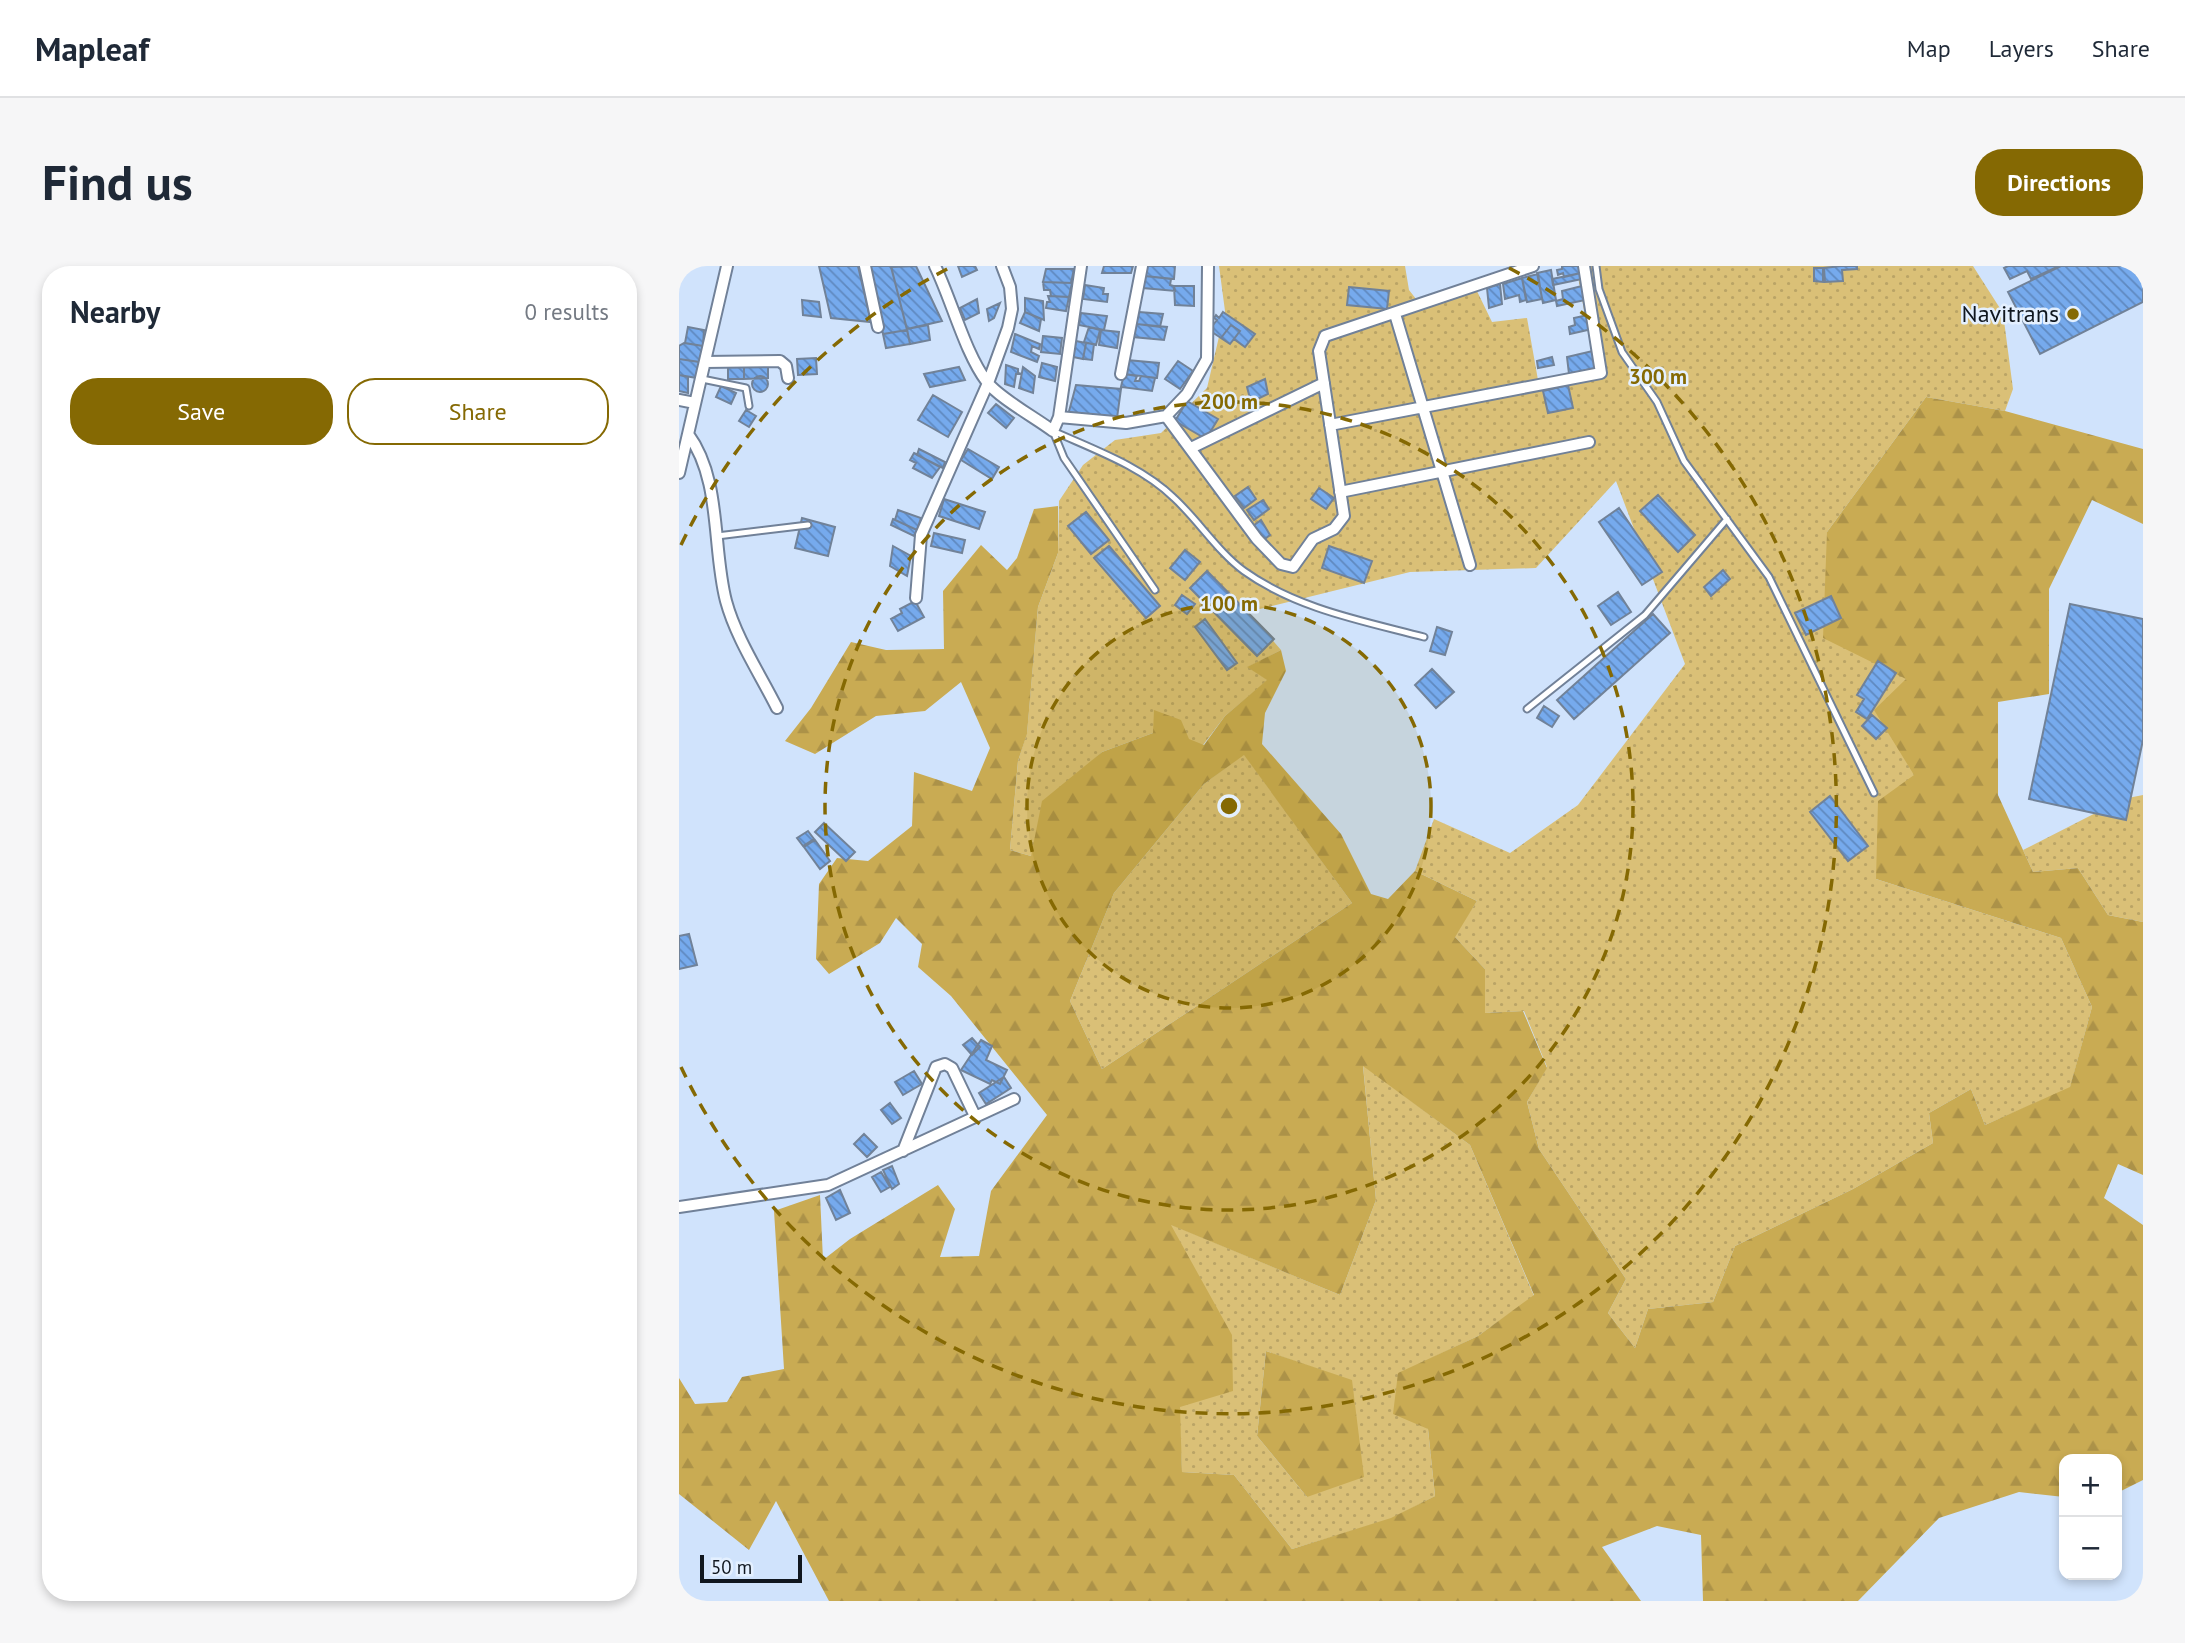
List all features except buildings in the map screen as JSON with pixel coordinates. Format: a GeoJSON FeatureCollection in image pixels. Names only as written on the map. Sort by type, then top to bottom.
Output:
{"type":"FeatureCollection","features":[{"type":"Feature","properties":{"kind":"street"},"geometry":{"type":"LineString","coordinates":[[679,473],[727,266]]}},
{"type":"Feature","properties":{"kind":"street"},"geometry":{"type":"LineString","coordinates":[[865,266],[878,327]]}},
{"type":"Feature","properties":{"kind":"street"},"geometry":{"type":"LineString","coordinates":[[936,266],[953,302],[966,342],[988,383],[1053,431],[1059,417],[1081,266]]}},
{"type":"Feature","properties":{"kind":"street"},"geometry":{"type":"LineString","coordinates":[[916,598],[921,534],[988,383],[1012,309],[1010,287],[1002,266]]}},
{"type":"Feature","properties":{"kind":"street"},"geometry":{"type":"LineString","coordinates":[[1121,374],[1142,266]]}},
{"type":"Feature","properties":{"kind":"street"},"geometry":{"type":"LineString","coordinates":[[1059,417],[1126,423],[1166,416],[1187,394],[1207,359],[1208,266]]}},
{"type":"Feature","properties":{"kind":"street"},"geometry":{"type":"LineString","coordinates":[[1166,416],[1257,539],[1286,568],[1293,567],[1313,539],[1341,524],[1344,516],[1319,351],[1325,336],[1533,266]]}},
{"type":"Feature","properties":{"kind":"street"},"geometry":{"type":"LineString","coordinates":[[1330,425],[1601,373],[1584,266]]}},
{"type":"Feature","properties":{"kind":"street"},"geometry":{"type":"LineString","coordinates":[[1395,314],[1470,565]]}},
{"type":"Feature","properties":{"kind":"street"},"geometry":{"type":"LineString","coordinates":[[705,362],[780,361],[786,366],[789,378]]}},
{"type":"Feature","properties":{"kind":"street"},"geometry":{"type":"LineString","coordinates":[[1191,448],[1324,383]]}},
{"type":"Feature","properties":{"kind":"street"},"geometry":{"type":"LineString","coordinates":[[679,400],[695,403]]}},
{"type":"Feature","properties":{"kind":"street"},"geometry":{"type":"LineString","coordinates":[[688,434],[702,460],[727,605],[776,708]]}},
{"type":"Feature","properties":{"kind":"street"},"geometry":{"type":"LineString","coordinates":[[1340,492],[1589,442]]}},
{"type":"Feature","properties":{"kind":"street"},"geometry":{"type":"LineString","coordinates":[[903,1151],[936,1067],[944,1064],[952,1068],[975,1116]]}},
{"type":"Feature","properties":{"kind":"street"},"geometry":{"type":"LineString","coordinates":[[679,1207],[828,1185],[1014,1099]]}},
{"type":"Feature","properties":{"kind":"lane"},"geometry":{"type":"LineString","coordinates":[[1596,266],[1599,289],[1622,352],[1657,402],[1684,461],[1769,577],[1791,617],[1874,793]]}},
{"type":"Feature","properties":{"kind":"lane"},"geometry":{"type":"LineString","coordinates":[[701,379],[746,388],[749,406]]}},
{"type":"Feature","properties":{"kind":"lane"},"geometry":{"type":"LineString","coordinates":[[1053,431],[1063,458],[1155,590]]}},
{"type":"Feature","properties":{"kind":"lane"},"geometry":{"type":"LineString","coordinates":[[1053,431],[1142,472],[1173,496],[1243,570],[1273,588],[1314,607],[1424,637]]}},
{"type":"Feature","properties":{"kind":"lane"},"geometry":{"type":"LineString","coordinates":[[1527,709],[1645,615],[1727,519]]}},
{"type":"Feature","properties":{"kind":"lane"},"geometry":{"type":"LineString","coordinates":[[716,536],[808,526]]}},
{"type":"Feature","properties":{"kind":"shaded area"},"geometry":{"type":"Polygon","coordinates":[[[1219,266],[1405,266],[1409,290],[1420,304],[1475,287],[1492,322],[1527,318],[1538,380],[1595,371],[1576,266],[1973,266],[2003,313],[2013,389],[2005,411],[1926,397],[1827,532],[1907,679],[1915,775],[1876,879],[2061,938],[2092,1007],[2070,1088],[1985,1125],[1971,1089],[1929,1113],[1933,1143],[1853,1189],[1735,1246],[1713,1302],[1648,1309],[1635,1348],[1608,1313],[1626,1279],[1539,1149],[1527,1102],[1547,1067],[1524,1011],[1485,1013],[1485,969],[1454,936],[1477,901],[1415,871],[1434,819],[1510,853],[1578,805],[1685,664],[1616,481],[1536,568],[1410,572],[1248,612],[1281,650],[1248,667],[1268,680],[1225,716],[1203,745],[1153,733],[1102,752],[1082,770],[1031,856],[1010,850],[1018,761],[1027,733],[1038,607],[1058,553],[1059,501],[1083,465],[1115,440],[1161,433],[1207,388],[1225,311],[1219,266]]]}},
{"type":"Feature","properties":{"kind":"shaded area"},"geometry":{"type":"Polygon","coordinates":[[[1244,754],[1352,903],[1102,1069],[1070,1001],[1114,893],[1204,784],[1244,754]]]}},
{"type":"Feature","properties":{"kind":"shaded area"},"geometry":{"type":"Polygon","coordinates":[[[2143,795],[2143,922],[2108,915],[2078,868],[2033,872],[2023,850],[2123,799],[2143,795]]]}},
{"type":"Feature","properties":{"kind":"shaded area"},"geometry":{"type":"Polygon","coordinates":[[[1363,1065],[1470,1145],[1534,1296],[1478,1336],[1398,1374],[1428,1429],[1435,1496],[1391,1519],[1292,1549],[1234,1475],[1182,1472],[1170,1224],[1340,1295],[1376,1200],[1363,1065]],[[1266,1351],[1257,1436],[1307,1497],[1352,1381],[1266,1351]]]}},
{"type":"Feature","properties":{"kind":"green space"},"geometry":{"type":"Polygon","coordinates":[[[1926,397],[2005,411],[2143,449],[2143,524],[2092,500],[2049,589],[2049,694],[1998,702],[1998,795],[2033,872],[2078,868],[2108,915],[2143,922],[2143,1175],[2118,1164],[2104,1198],[2143,1225],[2143,1480],[2122,1490],[2122,1454],[2059,1454],[2059,1496],[2019,1492],[1939,1518],[1858,1601],[1703,1601],[1701,1535],[1657,1526],[1602,1547],[1641,1601],[829,1601],[776,1501],[749,1550],[679,1494],[679,1378],[695,1404],[727,1402],[742,1377],[784,1369],[774,1211],[820,1195],[823,1260],[850,1239],[938,1185],[955,1209],[940,1257],[979,1256],[991,1191],[1047,1115],[951,996],[918,967],[922,944],[896,918],[880,943],[829,974],[816,959],[819,884],[837,858],[868,861],[912,826],[914,772],[972,791],[990,748],[961,682],[925,711],[876,716],[815,754],[785,741],[811,708],[851,642],[886,650],[944,649],[943,591],[981,545],[1007,570],[1017,558],[1034,509],[1058,506],[1058,553],[1038,607],[1027,734],[1018,761],[1010,850],[1031,856],[1042,801],[1102,752],[1153,733],[1154,710],[1181,720],[1189,739],[1204,745],[1225,716],[1267,680],[1247,667],[1281,650],[1286,671],[1265,713],[1262,744],[1341,834],[1371,894],[1388,899],[1415,871],[1477,901],[1455,937],[1485,969],[1485,1013],[1523,1011],[1547,1068],[1527,1102],[1539,1149],[1626,1279],[1608,1313],[1635,1348],[1648,1309],[1713,1302],[1735,1246],[1853,1189],[1933,1143],[1929,1113],[1971,1089],[1985,1125],[2070,1087],[2092,1007],[2061,938],[1876,879],[1878,801],[1914,775],[1874,710],[1906,679],[1823,638],[1827,532],[1926,397]],[[1244,755],[1204,784],[1114,893],[1070,1001],[1102,1069],[1352,903],[1244,755]],[[1363,1066],[1376,1200],[1340,1295],[1171,1225],[1232,1335],[1233,1391],[1180,1407],[1182,1472],[1234,1475],[1292,1549],[1391,1518],[1435,1496],[1428,1429],[1393,1414],[1398,1373],[1478,1336],[1534,1295],[1470,1145],[1363,1066]]]}},
{"type":"Feature","properties":{"kind":"green space"},"geometry":{"type":"Polygon","coordinates":[[[1266,1351],[1352,1380],[1364,1477],[1307,1497],[1257,1436],[1266,1351]]]}},
{"type":"Feature","properties":{"kind":"place","name":"Navitrans"},"geometry":{"type":"Point","coordinates":[2073,314]}}]}
